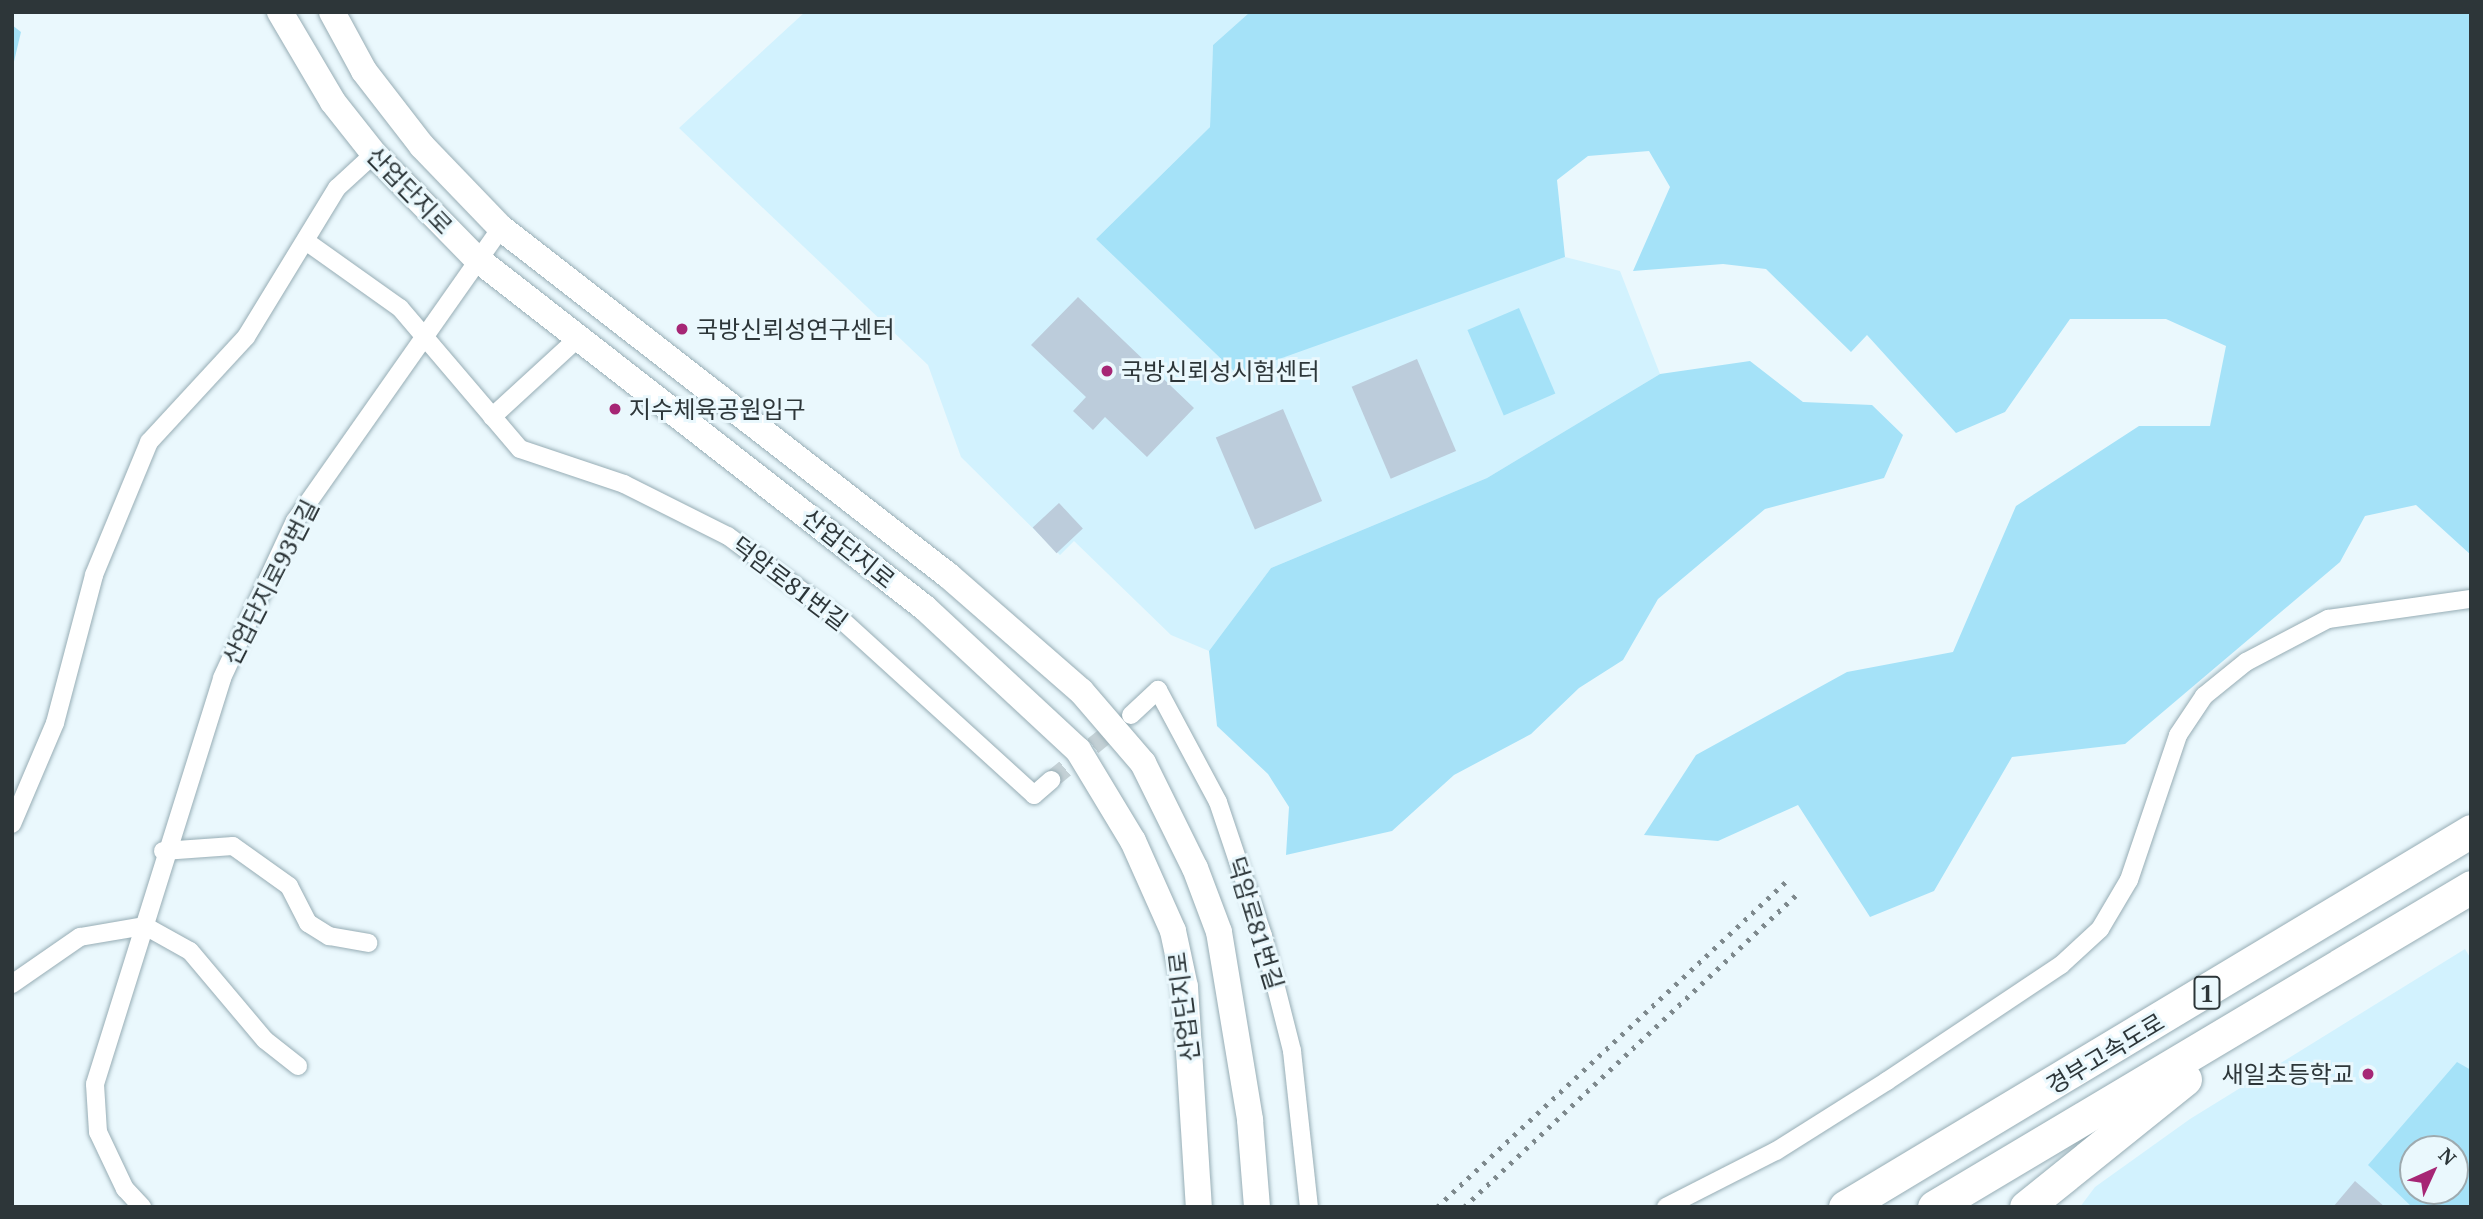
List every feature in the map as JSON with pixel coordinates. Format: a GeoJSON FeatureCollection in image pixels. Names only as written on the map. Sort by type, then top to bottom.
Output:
{"type":"FeatureCollection","features":[{"type":"Feature","properties":{"kind":"highway","name":"경부고속도로"},"geometry":{"type":"LineString","coordinates":[[1845,1207],[2471,831]]}},
{"type":"Feature","properties":{"kind":"highway","name":"경부고속도로"},"geometry":{"type":"LineString","coordinates":[[1934,1207],[2276,1006],[2471,887]]}},
{"type":"Feature","properties":{"kind":"highway"},"geometry":{"type":"LineString","coordinates":[[2026,1207],[2276,1006]]}},
{"type":"Feature","properties":{"kind":"main road","name":"산업단지로"},"geometry":{"type":"LineString","coordinates":[[280,12],[333,102],[374,154],[477,258],[576,340],[925,608],[1077,750],[1144,861],[1173,932],[1185,987],[1199,1207]]}},
{"type":"Feature","properties":{"kind":"main road","name":"산업단지로"},"geometry":{"type":"LineString","coordinates":[[332,12],[363,71],[414,135],[501,228],[948,576],[1081,691],[1143,763],[1195,868],[1219,932],[1250,1119],[1257,1207]]}},
{"type":"Feature","properties":{"kind":"street"},"geometry":{"type":"LineString","coordinates":[[12,824],[55,723],[94,575],[149,442],[246,337],[307,242],[337,188],[374,154]]}},
{"type":"Feature","properties":{"kind":"street","name":"산업단지로93번길"},"geometry":{"type":"LineString","coordinates":[[142,1207],[111,1164],[98,1132],[95,1084],[145,926],[163,851],[222,678],[295,521],[425,339],[477,258],[501,228]]}},
{"type":"Feature","properties":{"kind":"street"},"geometry":{"type":"LineString","coordinates":[[307,242],[400,308],[492,417],[576,340]]}},
{"type":"Feature","properties":{"kind":"street","name":"덕암로81번길"},"geometry":{"type":"LineString","coordinates":[[492,417],[520,449],[624,484],[728,536],[844,622],[1034,795],[1051,780]]}},
{"type":"Feature","properties":{"kind":"street"},"geometry":{"type":"LineString","coordinates":[[1666,1207],[1776,1151],[1887,1082],[2061,965],[2100,929],[2129,880],[2178,735],[2204,696],[2246,662],[2328,619],[2471,599]]}},
{"type":"Feature","properties":{"kind":"street","name":"덕암로81번길"},"geometry":{"type":"LineString","coordinates":[[1131,715],[1158,690],[1218,802],[1263,936],[1292,1051],[1309,1207]]}},
{"type":"Feature","properties":{"kind":"street"},"geometry":{"type":"LineString","coordinates":[[163,851],[233,846],[289,886],[308,923],[329,936],[368,943]]}},
{"type":"Feature","properties":{"kind":"street"},"geometry":{"type":"LineString","coordinates":[[14,981],[80,937],[145,926],[190,951],[265,1040],[298,1066]]}},
{"type":"Feature","properties":{"kind":"shaded area"},"geometry":{"type":"Polygon","coordinates":[[[805,12],[1250,12],[1213,45],[1210,127],[1096,239],[1338,336],[1565,257],[1620,271],[1660,374],[1487,478],[1271,568],[1209,651],[1171,635],[1074,541],[1060,555],[961,457],[928,365],[679,128],[805,12]]]}},
{"type":"Feature","properties":{"kind":"shaded area"},"geometry":{"type":"Polygon","coordinates":[[[1250,12],[2471,12],[2471,555],[2416,505],[2365,516],[2340,562],[2125,744],[2012,757],[1934,891],[1870,917],[1798,805],[1718,841],[1644,835],[1696,755],[1847,672],[1953,652],[2016,506],[2139,426],[2210,426],[2226,346],[2166,319],[2070,319],[2005,412],[1956,433],[1867,335],[1851,352],[1766,269],[1723,264],[1633,271],[1670,187],[1649,151],[1588,156],[1557,180],[1565,257],[1237,374],[1096,239],[1210,127],[1213,45],[1250,12]]]}},
{"type":"Feature","properties":{"kind":"shaded area"},"geometry":{"type":"Polygon","coordinates":[[[12,25],[21,32],[12,70],[12,25]]]}},
{"type":"Feature","properties":{"kind":"shaded area"},"geometry":{"type":"Polygon","coordinates":[[[1519,308],[1555,394],[1504,415],[1467,330],[1519,308]]]}},
{"type":"Feature","properties":{"kind":"shaded area"},"geometry":{"type":"Polygon","coordinates":[[[1750,361],[1803,402],[1872,405],[1903,435],[1884,478],[1765,509],[1658,599],[1623,660],[1579,688],[1531,734],[1454,775],[1392,831],[1286,855],[1289,807],[1268,774],[1217,726],[1209,651],[1271,568],[1487,478],[1660,374],[1750,361]]]}},
{"type":"Feature","properties":{"kind":"shaded area","name":"새일초등학교"},"geometry":{"type":"Polygon","coordinates":[[[2465,949],[2471,959],[2471,1207],[2080,1207],[2095,1187],[2190,1119],[2465,949]]]}},
{"type":"Feature","properties":{"kind":"shaded area"},"geometry":{"type":"Polygon","coordinates":[[[2457,1062],[2471,1070],[2471,1207],[2410,1205],[2469,1205],[2469,1135],[2399,1135],[2399,1195],[2368,1165],[2457,1062]]]}},
{"type":"Feature","properties":{"kind":"building","name":"국방신뢰성시험센터"},"geometry":{"type":"Polygon","coordinates":[[[1078,297],[1194,408],[1147,457],[1105,417],[1093,430],[1073,411],[1086,397],[1031,345],[1078,297]]]}},
{"type":"Feature","properties":{"kind":"building"},"geometry":{"type":"Polygon","coordinates":[[[1417,359],[1456,451],[1391,479],[1352,387],[1417,359]]]}},
{"type":"Feature","properties":{"kind":"building"},"geometry":{"type":"Polygon","coordinates":[[[1283,409],[1322,501],[1255,530],[1216,438],[1283,409]]]}},
{"type":"Feature","properties":{"kind":"building"},"geometry":{"type":"Polygon","coordinates":[[[1059,503],[1083,529],[1057,553],[1033,528],[1059,503]]]}},
{"type":"Feature","properties":{"kind":"building"},"geometry":{"type":"Polygon","coordinates":[[[2355,1181],[2385,1207],[2333,1207],[2355,1181]]]}},
{"type":"Feature","properties":{"kind":"tunnel"},"geometry":{"type":"LineString","coordinates":[[1051,780],[1120,724]]}},
{"type":"Feature","properties":{"kind":"railway"},"geometry":{"type":"LineString","coordinates":[[1437,1207],[1786,881]]}},
{"type":"Feature","properties":{"kind":"railway"},"geometry":{"type":"LineString","coordinates":[[1464,1207],[1800,891]]}},
{"type":"Feature","properties":{"kind":"place","name":"국방신뢰성연구센터"},"geometry":{"type":"Point","coordinates":[682,329]}},
{"type":"Feature","properties":{"kind":"place","name":"국방신뢰성시험센터"},"geometry":{"type":"Point","coordinates":[1107,371]}},
{"type":"Feature","properties":{"kind":"place","name":"지수체육공원입구"},"geometry":{"type":"Point","coordinates":[615,409]}},
{"type":"Feature","properties":{"kind":"place","name":"새일초등학교"},"geometry":{"type":"Point","coordinates":[2368,1074]}}]}
